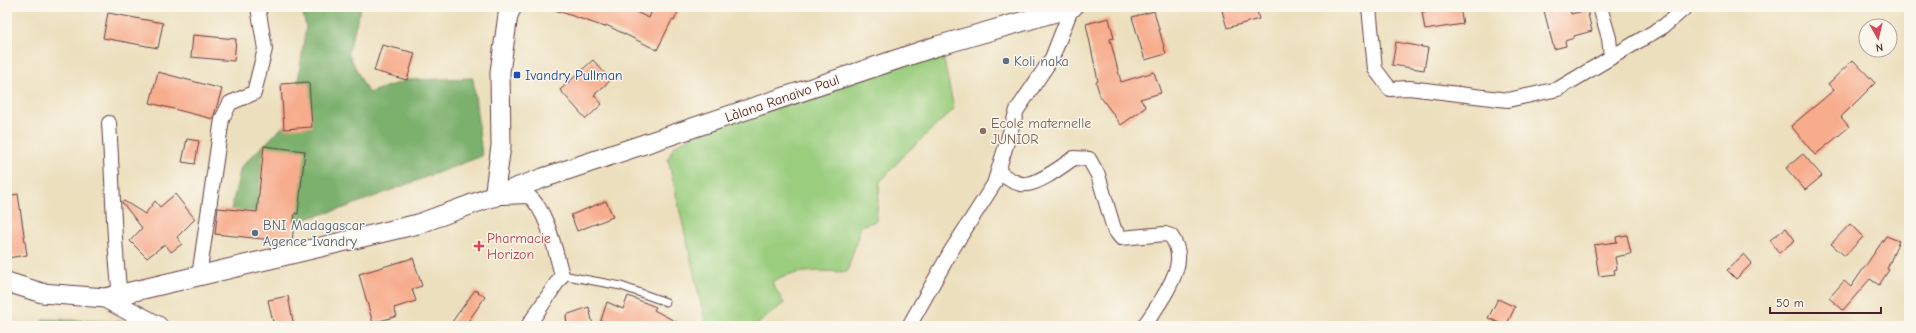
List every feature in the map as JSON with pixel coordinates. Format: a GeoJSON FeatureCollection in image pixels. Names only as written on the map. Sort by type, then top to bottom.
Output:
{"type":"FeatureCollection","features":[{"type":"Feature","properties":{"kind":"main road"},"geometry":{"type":"LineString","coordinates":[[494,197],[501,146],[500,72],[508,15],[512,7]]}},
{"type":"Feature","properties":{"kind":"main road","name":"Làlana Ranaivo Paul"},"geometry":{"type":"LineString","coordinates":[[112,297],[418,224],[543,178],[937,46],[1073,7]]}},
{"type":"Feature","properties":{"kind":"main road"},"geometry":{"type":"LineString","coordinates":[[7,282],[42,293],[112,297],[137,321],[158,326]]}},
{"type":"Feature","properties":{"kind":"street"},"geometry":{"type":"LineString","coordinates":[[200,276],[222,119],[230,104],[254,93],[265,49],[258,7]]}},
{"type":"Feature","properties":{"kind":"street"},"geometry":{"type":"LineString","coordinates":[[909,326],[951,251],[994,184],[1017,110],[1052,58],[1073,7]]}},
{"type":"Feature","properties":{"kind":"street"},"geometry":{"type":"LineString","coordinates":[[1369,7],[1375,69],[1390,89],[1409,88],[1508,100],[1558,89],[1664,26],[1686,7]]}},
{"type":"Feature","properties":{"kind":"street"},"geometry":{"type":"LineString","coordinates":[[1600,7],[1609,38],[1610,58]]}},
{"type":"Feature","properties":{"kind":"street"},"geometry":{"type":"LineString","coordinates":[[1609,38],[1632,45]]}},
{"type":"Feature","properties":{"kind":"street"},"geometry":{"type":"LineString","coordinates":[[109,123],[114,186],[115,251],[112,297]]}},
{"type":"Feature","properties":{"kind":"street"},"geometry":{"type":"LineString","coordinates":[[998,172],[1012,181],[1026,185],[1048,175],[1074,158],[1089,159],[1098,175],[1114,229],[1121,238],[1165,234],[1171,236],[1179,257],[1177,267],[1164,297],[1144,326]]}},
{"type":"Feature","properties":{"kind":"street"},"geometry":{"type":"LineString","coordinates":[[494,197],[529,196],[538,203],[562,275],[528,326]]}},
{"type":"Feature","properties":{"kind":"lane"},"geometry":{"type":"LineString","coordinates":[[562,275],[621,286],[666,302]]}},
{"type":"Feature","properties":{"kind":"green space"},"geometry":{"type":"Polygon","coordinates":[[[301,7],[361,7],[348,53],[368,93],[407,80],[473,78],[482,156],[344,208],[273,228],[230,214],[241,167],[293,117],[306,26],[301,7]]]}},
{"type":"Feature","properties":{"kind":"green space"},"geometry":{"type":"Polygon","coordinates":[[[942,51],[954,109],[905,154],[880,182],[876,221],[861,226],[847,272],[807,272],[796,273],[778,278],[772,283],[784,303],[755,326],[706,326],[668,159],[674,146],[708,128],[942,51]]]}},
{"type":"Feature","properties":{"kind":"green space"},"geometry":{"type":"Polygon","coordinates":[[[44,319],[126,322],[125,326],[38,326],[44,319]]]}},
{"type":"Feature","properties":{"kind":"building"},"geometry":{"type":"Polygon","coordinates":[[[552,7],[625,7],[649,18],[653,7],[680,7],[674,21],[672,20],[657,50],[606,25],[605,27],[552,9],[552,7]]]}},
{"type":"Feature","properties":{"kind":"building"},"geometry":{"type":"Polygon","coordinates":[[[1221,7],[1256,7],[1259,19],[1227,28],[1221,7]]]}},
{"type":"Feature","properties":{"kind":"building"},"geometry":{"type":"Polygon","coordinates":[[[1431,7],[1460,7],[1463,24],[1425,30],[1422,12],[1431,11],[1431,7]]]}},
{"type":"Feature","properties":{"kind":"building"},"geometry":{"type":"Polygon","coordinates":[[[1543,7],[1570,7],[1571,14],[1587,10],[1592,31],[1574,36],[1574,38],[1565,41],[1566,46],[1554,49],[1543,7]]]}},
{"type":"Feature","properties":{"kind":"building"},"geometry":{"type":"Polygon","coordinates":[[[1154,11],[1166,54],[1145,60],[1132,17],[1154,11]]]}},
{"type":"Feature","properties":{"kind":"building"},"geometry":{"type":"Polygon","coordinates":[[[108,13],[163,23],[158,48],[103,38],[108,13]]]}},
{"type":"Feature","properties":{"kind":"building"},"geometry":{"type":"Polygon","coordinates":[[[1109,18],[1114,38],[1110,39],[1121,82],[1154,72],[1161,93],[1140,99],[1146,107],[1121,125],[1100,96],[1096,82],[1098,81],[1086,24],[1109,18]]]}},
{"type":"Feature","properties":{"kind":"building"},"geometry":{"type":"Polygon","coordinates":[[[193,35],[236,39],[234,61],[191,57],[193,35]]]}},
{"type":"Feature","properties":{"kind":"building"},"geometry":{"type":"Polygon","coordinates":[[[1396,42],[1428,48],[1424,70],[1392,65],[1396,42]]]}},
{"type":"Feature","properties":{"kind":"building"},"geometry":{"type":"Polygon","coordinates":[[[382,45],[415,53],[407,80],[374,71],[382,45]]]}},
{"type":"Feature","properties":{"kind":"building"},"geometry":{"type":"Polygon","coordinates":[[[593,60],[611,80],[594,95],[602,104],[586,119],[560,90],[593,60]]]}},
{"type":"Feature","properties":{"kind":"building"},"geometry":{"type":"Polygon","coordinates":[[[1853,60],[1875,83],[1841,117],[1849,127],[1815,155],[1791,126],[1834,90],[1828,84],[1853,60]]]}},
{"type":"Feature","properties":{"kind":"building"},"geometry":{"type":"Polygon","coordinates":[[[158,72],[222,89],[213,119],[150,103],[158,72]]]}},
{"type":"Feature","properties":{"kind":"building"},"geometry":{"type":"Polygon","coordinates":[[[309,82],[312,127],[284,129],[281,84],[309,82]]]}},
{"type":"Feature","properties":{"kind":"building"},"geometry":{"type":"Polygon","coordinates":[[[187,139],[199,141],[195,164],[182,162],[187,139]]]}},
{"type":"Feature","properties":{"kind":"building"},"geometry":{"type":"Polygon","coordinates":[[[264,146],[305,151],[298,214],[295,213],[292,242],[215,234],[218,208],[257,212],[264,146]]]}},
{"type":"Feature","properties":{"kind":"building"},"geometry":{"type":"Polygon","coordinates":[[[1803,154],[1822,176],[1805,190],[1786,168],[1803,154]]]}},
{"type":"Feature","properties":{"kind":"building"},"geometry":{"type":"Polygon","coordinates":[[[18,194],[27,255],[7,258],[7,196],[18,194]]]}},
{"type":"Feature","properties":{"kind":"building"},"geometry":{"type":"Polygon","coordinates":[[[175,194],[195,219],[177,237],[182,244],[171,252],[165,244],[147,258],[130,241],[142,228],[122,202],[124,201],[145,214],[155,201],[160,207],[175,194]]]}},
{"type":"Feature","properties":{"kind":"building"},"geometry":{"type":"Polygon","coordinates":[[[606,201],[613,217],[577,231],[571,215],[606,201]]]}},
{"type":"Feature","properties":{"kind":"building"},"geometry":{"type":"Polygon","coordinates":[[[1850,224],[1863,237],[1845,256],[1831,244],[1850,224]]]}},
{"type":"Feature","properties":{"kind":"building"},"geometry":{"type":"Polygon","coordinates":[[[1786,228],[1795,240],[1779,253],[1770,240],[1786,228]]]}},
{"type":"Feature","properties":{"kind":"building"},"geometry":{"type":"Polygon","coordinates":[[[1627,235],[1631,254],[1615,257],[1617,269],[1614,270],[1615,274],[1599,276],[1594,245],[1617,242],[1616,237],[1627,235]]]}},
{"type":"Feature","properties":{"kind":"building"},"geometry":{"type":"Polygon","coordinates":[[[1886,236],[1899,241],[1887,269],[1889,270],[1879,285],[1870,279],[1843,310],[1829,298],[1844,281],[1851,287],[1886,236]]]}},
{"type":"Feature","properties":{"kind":"building"},"geometry":{"type":"Polygon","coordinates":[[[1744,254],[1752,263],[1736,279],[1727,270],[1744,254]]]}},
{"type":"Feature","properties":{"kind":"building"},"geometry":{"type":"Polygon","coordinates":[[[413,258],[422,286],[412,289],[416,301],[394,308],[397,316],[373,323],[359,274],[413,258]]]}},
{"type":"Feature","properties":{"kind":"building"},"geometry":{"type":"Polygon","coordinates":[[[475,290],[485,297],[465,326],[449,326],[475,290]]]}},
{"type":"Feature","properties":{"kind":"building"},"geometry":{"type":"Polygon","coordinates":[[[288,296],[294,326],[274,326],[268,300],[288,296]]]}},
{"type":"Feature","properties":{"kind":"building"},"geometry":{"type":"Polygon","coordinates":[[[628,296],[656,307],[654,310],[684,326],[599,326],[607,302],[623,309],[628,296]]]}},
{"type":"Feature","properties":{"kind":"building"},"geometry":{"type":"Polygon","coordinates":[[[1498,299],[1515,307],[1506,326],[1488,318],[1498,299]]]}},
{"type":"Feature","properties":{"kind":"building"},"geometry":{"type":"Polygon","coordinates":[[[589,307],[593,326],[567,326],[566,315],[589,307]]]}},
{"type":"Feature","properties":{"kind":"place","name":"Koli naka"},"geometry":{"type":"Point","coordinates":[1006,61]}},
{"type":"Feature","properties":{"kind":"place","name":"Ivandry Pullman"},"geometry":{"type":"Point","coordinates":[517,75]}},
{"type":"Feature","properties":{"kind":"place","name":"Ecole maternelle JUNIOR"},"geometry":{"type":"Point","coordinates":[983,131]}},
{"type":"Feature","properties":{"kind":"place","name":"BNI Madagascar Agence Ivandry"},"geometry":{"type":"Point","coordinates":[255,233]}},
{"type":"Feature","properties":{"kind":"place","name":"Pharmacie Horizon"},"geometry":{"type":"Point","coordinates":[479,246]}}]}
